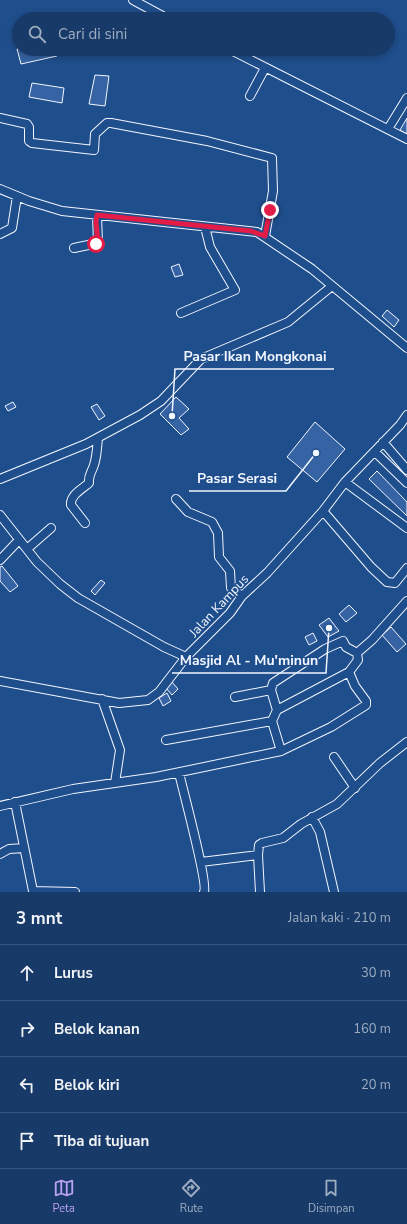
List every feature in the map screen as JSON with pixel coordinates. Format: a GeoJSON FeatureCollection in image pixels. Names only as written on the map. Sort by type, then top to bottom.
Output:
{"type":"FeatureCollection","features":[{"type":"Feature","properties":{"kind":"street"},"geometry":{"type":"LineString","coordinates":[[133,0],[155,12]]}},
{"type":"Feature","properties":{"kind":"street"},"geometry":{"type":"LineString","coordinates":[[242,56],[407,139]]}},
{"type":"Feature","properties":{"kind":"street"},"geometry":{"type":"LineString","coordinates":[[250,96],[265,68]]}},
{"type":"Feature","properties":{"kind":"street"},"geometry":{"type":"LineString","coordinates":[[388,129],[407,98]]}},
{"type":"Feature","properties":{"kind":"street"},"geometry":{"type":"LineString","coordinates":[[0,118],[27,124],[30,127],[29,141],[32,143],[94,150],[95,134],[107,123],[111,123],[194,138],[270,157],[273,161],[273,191],[265,236]]}},
{"type":"Feature","properties":{"kind":"street"},"geometry":{"type":"LineString","coordinates":[[0,189],[62,211],[257,232],[304,264],[407,348]]}},
{"type":"Feature","properties":{"kind":"street"},"geometry":{"type":"LineString","coordinates":[[0,234],[12,228],[17,196]]}},
{"type":"Feature","properties":{"kind":"street"},"geometry":{"type":"LineString","coordinates":[[74,248],[98,242],[96,222],[97,215]]}},
{"type":"Feature","properties":{"kind":"street"},"geometry":{"type":"LineString","coordinates":[[181,313],[235,290],[210,247],[205,227]]}},
{"type":"Feature","properties":{"kind":"street"},"geometry":{"type":"LineString","coordinates":[[0,479],[98,438],[140,414],[161,401],[201,359],[288,322],[332,286]]}},
{"type":"Feature","properties":{"kind":"street","name":"Jalan Kampus"},"geometry":{"type":"LineString","coordinates":[[0,681],[119,703],[148,700],[159,692],[186,657],[230,613],[242,596],[267,573],[323,511],[346,482],[400,425],[407,415]]}},
{"type":"Feature","properties":{"kind":"street"},"geometry":{"type":"LineString","coordinates":[[85,523],[70,502],[74,495],[89,483],[90,471],[96,459],[98,438]]}},
{"type":"Feature","properties":{"kind":"street"},"geometry":{"type":"LineString","coordinates":[[383,442],[407,470]]}},
{"type":"Feature","properties":{"kind":"street"},"geometry":{"type":"LineString","coordinates":[[375,452],[407,483]]}},
{"type":"Feature","properties":{"kind":"street"},"geometry":{"type":"LineString","coordinates":[[346,482],[407,528]]}},
{"type":"Feature","properties":{"kind":"street"},"geometry":{"type":"LineString","coordinates":[[176,499],[188,512],[212,522],[218,533],[219,557],[230,571],[230,588],[242,596]]}},
{"type":"Feature","properties":{"kind":"street"},"geometry":{"type":"LineString","coordinates":[[323,511],[371,567],[387,582],[395,583],[407,568]]}},
{"type":"Feature","properties":{"kind":"street"},"geometry":{"type":"LineString","coordinates":[[0,515],[45,570],[68,591],[164,647],[186,657]]}},
{"type":"Feature","properties":{"kind":"street"},"geometry":{"type":"LineString","coordinates":[[27,549],[51,528]]}},
{"type":"Feature","properties":{"kind":"street"},"geometry":{"type":"LineString","coordinates":[[0,560],[19,540]]}},
{"type":"Feature","properties":{"kind":"street"},"geometry":{"type":"LineString","coordinates":[[357,654],[372,640],[407,601]]}},
{"type":"Feature","properties":{"kind":"street"},"geometry":{"type":"LineString","coordinates":[[277,710],[271,690],[273,683],[333,645],[343,642],[346,647],[357,654],[358,660],[349,672],[277,710],[272,721],[281,751]]}},
{"type":"Feature","properties":{"kind":"street"},"geometry":{"type":"LineString","coordinates":[[0,806],[73,789],[179,773],[281,751],[332,728],[366,705],[366,701],[355,686],[349,672]]}},
{"type":"Feature","properties":{"kind":"street"},"geometry":{"type":"LineString","coordinates":[[236,697],[271,690]]}},
{"type":"Feature","properties":{"kind":"street"},"geometry":{"type":"LineString","coordinates":[[102,699],[120,750],[115,783]]}},
{"type":"Feature","properties":{"kind":"street"},"geometry":{"type":"LineString","coordinates":[[166,740],[272,721]]}},
{"type":"Feature","properties":{"kind":"street"},"geometry":{"type":"LineString","coordinates":[[260,892],[258,848],[262,843],[283,838],[312,817],[337,804],[380,763],[407,742]]}},
{"type":"Feature","properties":{"kind":"street"},"geometry":{"type":"LineString","coordinates":[[334,757],[355,788]]}},
{"type":"Feature","properties":{"kind":"street"},"geometry":{"type":"LineString","coordinates":[[179,773],[201,862],[205,884],[204,892]]}},
{"type":"Feature","properties":{"kind":"street"},"geometry":{"type":"LineString","coordinates":[[16,802],[33,891],[74,892]]}},
{"type":"Feature","properties":{"kind":"street"},"geometry":{"type":"LineString","coordinates":[[312,817],[320,832],[334,892]]}},
{"type":"Feature","properties":{"kind":"street"},"geometry":{"type":"LineString","coordinates":[[0,854],[9,849],[24,848]]}},
{"type":"Feature","properties":{"kind":"street"},"geometry":{"type":"LineString","coordinates":[[201,862],[258,855]]}},
{"type":"Feature","properties":{"kind":"building"},"geometry":{"type":"Polygon","coordinates":[[[19,56],[57,56],[21,64],[19,56]]]}},
{"type":"Feature","properties":{"kind":"building"},"geometry":{"type":"Polygon","coordinates":[[[95,75],[109,76],[105,106],[89,104],[95,75]]]}},
{"type":"Feature","properties":{"kind":"building"},"geometry":{"type":"Polygon","coordinates":[[[32,83],[64,88],[62,103],[29,97],[32,83]]]}},
{"type":"Feature","properties":{"kind":"building"},"geometry":{"type":"Polygon","coordinates":[[[407,118],[407,134],[400,130],[407,118]]]}},
{"type":"Feature","properties":{"kind":"building"},"geometry":{"type":"Polygon","coordinates":[[[179,264],[183,275],[175,277],[171,267],[179,264]]]}},
{"type":"Feature","properties":{"kind":"building"},"geometry":{"type":"Polygon","coordinates":[[[387,310],[399,320],[394,327],[382,316],[387,310]]]}},
{"type":"Feature","properties":{"kind":"building"},"geometry":{"type":"Polygon","coordinates":[[[176,397],[189,409],[179,418],[189,429],[181,435],[160,414],[176,397]]]}},
{"type":"Feature","properties":{"kind":"building"},"geometry":{"type":"Polygon","coordinates":[[[13,402],[16,407],[8,411],[5,406],[13,402]]]}},
{"type":"Feature","properties":{"kind":"building"},"geometry":{"type":"Polygon","coordinates":[[[97,404],[105,416],[99,420],[91,407],[97,404]]]}},
{"type":"Feature","properties":{"kind":"building"},"geometry":{"type":"Polygon","coordinates":[[[315,422],[345,449],[317,482],[287,457],[315,422]]]}},
{"type":"Feature","properties":{"kind":"building"},"geometry":{"type":"Polygon","coordinates":[[[377,471],[407,502],[407,516],[369,479],[377,471]]]}},
{"type":"Feature","properties":{"kind":"building"},"geometry":{"type":"Polygon","coordinates":[[[2,566],[18,586],[10,592],[0,581],[0,567],[2,566]]]}},
{"type":"Feature","properties":{"kind":"building"},"geometry":{"type":"Polygon","coordinates":[[[101,580],[105,583],[95,595],[91,591],[101,580]]]}},
{"type":"Feature","properties":{"kind":"building"},"geometry":{"type":"Polygon","coordinates":[[[349,605],[357,613],[346,622],[339,614],[349,605]]]}},
{"type":"Feature","properties":{"kind":"building"},"geometry":{"type":"Polygon","coordinates":[[[329,618],[339,631],[328,637],[319,625],[329,618]]]}},
{"type":"Feature","properties":{"kind":"building"},"geometry":{"type":"Polygon","coordinates":[[[391,627],[406,644],[397,652],[382,635],[391,627]]]}},
{"type":"Feature","properties":{"kind":"building"},"geometry":{"type":"Polygon","coordinates":[[[313,633],[317,641],[309,645],[305,637],[313,633]]]}},
{"type":"Feature","properties":{"kind":"building"},"geometry":{"type":"Polygon","coordinates":[[[171,681],[178,689],[172,695],[165,687],[171,681]]]}},
{"type":"Feature","properties":{"kind":"building"},"geometry":{"type":"Polygon","coordinates":[[[167,693],[171,701],[163,706],[159,698],[167,693]]]}},
{"type":"Feature","properties":{"kind":"place","name":"Pasar Ikan Mongkonai"},"geometry":{"type":"Point","coordinates":[172,416]}},
{"type":"Feature","properties":{"kind":"place","name":"Pasar Serasi"},"geometry":{"type":"Point","coordinates":[316,453]}},
{"type":"Feature","properties":{"kind":"place","name":"Masjid Al - Mu'minun"},"geometry":{"type":"Point","coordinates":[329,628]}},
{"type":"Feature","properties":{"kind":"route"},"geometry":{"type":"LineString","coordinates":[[96,244],[98,243],[96,222],[97,215],[251,231],[265,236],[270,210]]}}]}
